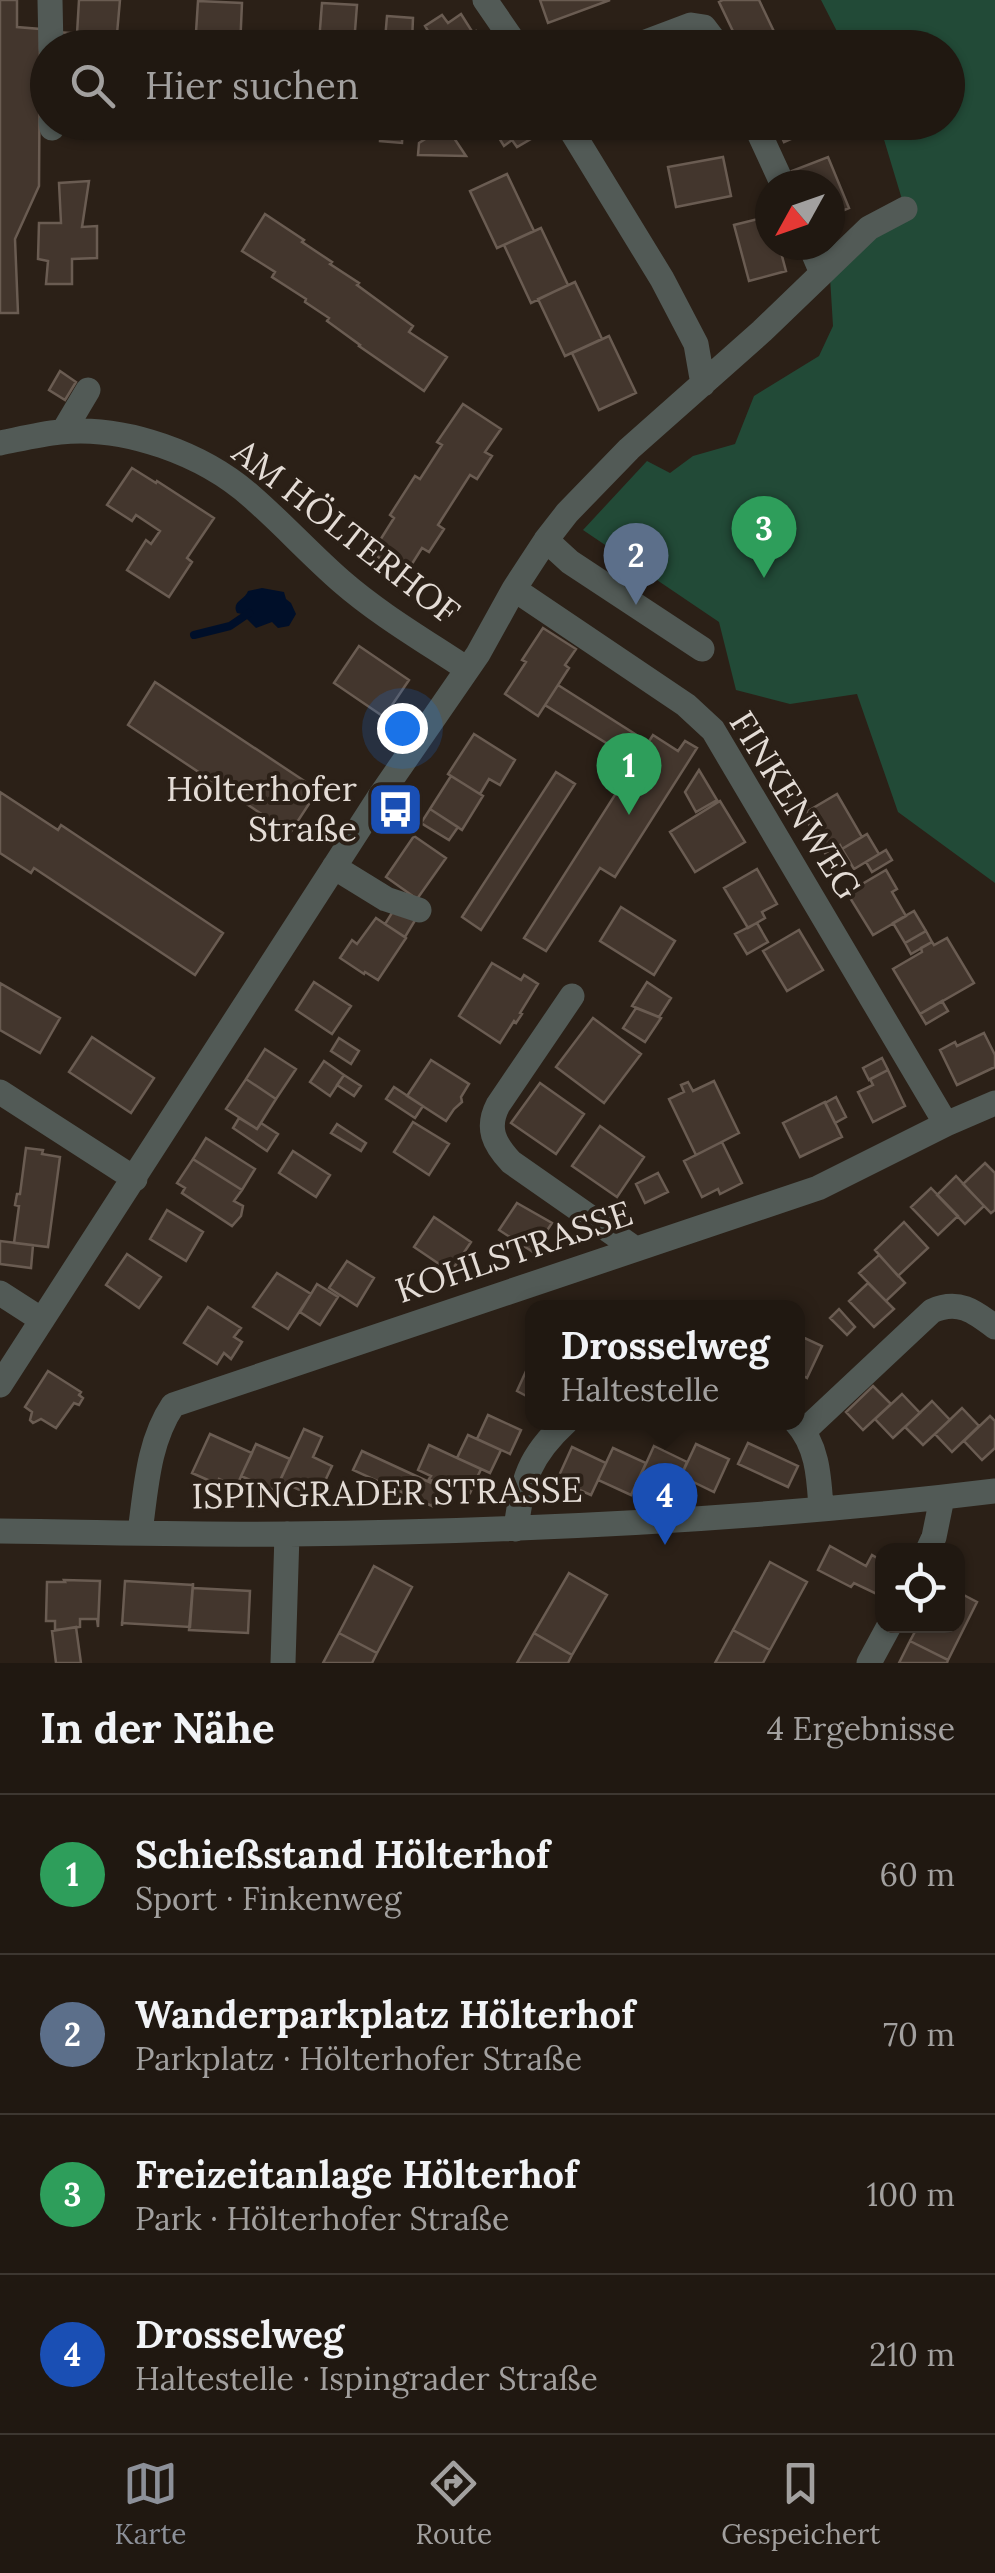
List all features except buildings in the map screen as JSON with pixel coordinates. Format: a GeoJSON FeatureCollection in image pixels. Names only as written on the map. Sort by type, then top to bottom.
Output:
{"type":"FeatureCollection","features":[{"type":"Feature","properties":{"kind":"street"},"geometry":{"type":"LineString","coordinates":[[50,0],[51,30]]}},
{"type":"Feature","properties":{"kind":"street"},"geometry":{"type":"LineString","coordinates":[[484,0],[505,30]]}},
{"type":"Feature","properties":{"kind":"street"},"geometry":{"type":"LineString","coordinates":[[678,30],[691,25],[706,30]]}},
{"type":"Feature","properties":{"kind":"street"},"geometry":{"type":"LineString","coordinates":[[577,140],[662,279],[696,344],[704,384]]}},
{"type":"Feature","properties":{"kind":"street"},"geometry":{"type":"LineString","coordinates":[[762,140],[775,170]]}},
{"type":"Feature","properties":{"kind":"street"},"geometry":{"type":"LineString","coordinates":[[0,1385],[334,867],[467,669],[546,540],[617,462],[762,332],[869,228],[905,209]]}},
{"type":"Feature","properties":{"kind":"street"},"geometry":{"type":"LineString","coordinates":[[816,260],[822,273]]}},
{"type":"Feature","properties":{"kind":"street"},"geometry":{"type":"LineString","coordinates":[[63,432],[88,390]]}},
{"type":"Feature","properties":{"kind":"street","name":"AM HÖLTERHOF"},"geometry":{"type":"LineString","coordinates":[[0,443],[63,432],[102,432],[158,444],[222,474],[358,594],[467,669]]}},
{"type":"Feature","properties":{"kind":"street"},"geometry":{"type":"LineString","coordinates":[[546,540],[570,562],[702,649]]}},
{"type":"Feature","properties":{"kind":"street","name":"FINKENWEG"},"geometry":{"type":"LineString","coordinates":[[514,589],[686,705],[713,730],[946,1124]]}},
{"type":"Feature","properties":{"kind":"street"},"geometry":{"type":"LineString","coordinates":[[334,867],[386,899],[419,910]]}},
{"type":"Feature","properties":{"kind":"street"},"geometry":{"type":"LineString","coordinates":[[572,996],[498,1105],[491,1118],[492,1132],[498,1148],[511,1162],[634,1248]]}},
{"type":"Feature","properties":{"kind":"street"},"geometry":{"type":"LineString","coordinates":[[0,1092],[134,1179]]}},
{"type":"Feature","properties":{"kind":"street","name":"KOHLSTRASSE"},"geometry":{"type":"LineString","coordinates":[[140,1532],[153,1446],[173,1405],[818,1188],[995,1103]]}},
{"type":"Feature","properties":{"kind":"street"},"geometry":{"type":"LineString","coordinates":[[0,1293],[42,1320]]}},
{"type":"Feature","properties":{"kind":"street"},"geometry":{"type":"LineString","coordinates":[[805,1423],[932,1312],[944,1306],[962,1306],[995,1326]]}},
{"type":"Feature","properties":{"kind":"street"},"geometry":{"type":"LineString","coordinates":[[516,1529],[526,1473],[559,1430]]}},
{"type":"Feature","properties":{"kind":"street"},"geometry":{"type":"LineString","coordinates":[[801,1430],[818,1465],[821,1508]]}},
{"type":"Feature","properties":{"kind":"street","name":"ISPINGRADER STRASSE"},"geometry":{"type":"LineString","coordinates":[[0,1531],[287,1534],[516,1529],[995,1492]]}},
{"type":"Feature","properties":{"kind":"street"},"geometry":{"type":"LineString","coordinates":[[932,1543],[942,1498]]}},
{"type":"Feature","properties":{"kind":"street"},"geometry":{"type":"LineString","coordinates":[[283,1663],[287,1534]]}},
{"type":"Feature","properties":{"kind":"street"},"geometry":{"type":"LineString","coordinates":[[868,1663],[885,1633]]}},
{"type":"Feature","properties":{"kind":"green space"},"geometry":{"type":"Polygon","coordinates":[[[821,0],[995,0],[995,883],[898,812],[857,694],[790,704],[736,690],[719,622],[583,530],[647,461],[670,473],[693,456],[735,444],[754,396],[819,356],[833,326],[830,277],[904,206],[884,140],[965,140],[965,30],[836,30],[821,0]]]}},
{"type":"Feature","properties":{"kind":"water"},"geometry":{"type":"Polygon","coordinates":[[[262,588],[284,592],[296,614],[289,626],[278,628],[272,622],[256,628],[237,613],[237,603],[248,591],[262,588]]]}},
{"type":"Feature","properties":{"kind":"waterway"},"geometry":{"type":"LineString","coordinates":[[194,635],[230,626],[249,613]]}},
{"type":"Feature","properties":{"kind":"place","name":"Freizeitanlage Hölterhof"},"geometry":{"type":"Point","coordinates":[764,578]}},
{"type":"Feature","properties":{"kind":"place","name":"Wanderparkplatz Hölterhof"},"geometry":{"type":"Point","coordinates":[636,605]}},
{"type":"Feature","properties":{"kind":"place","name":"Hölterhofer Straße"},"geometry":{"type":"Point","coordinates":[396,809]}},
{"type":"Feature","properties":{"kind":"place","name":"Schießstand Hölterhof"},"geometry":{"type":"Point","coordinates":[629,815]}},
{"type":"Feature","properties":{"kind":"place","name":"Drosselweg"},"geometry":{"type":"Point","coordinates":[665,1545]}}]}
